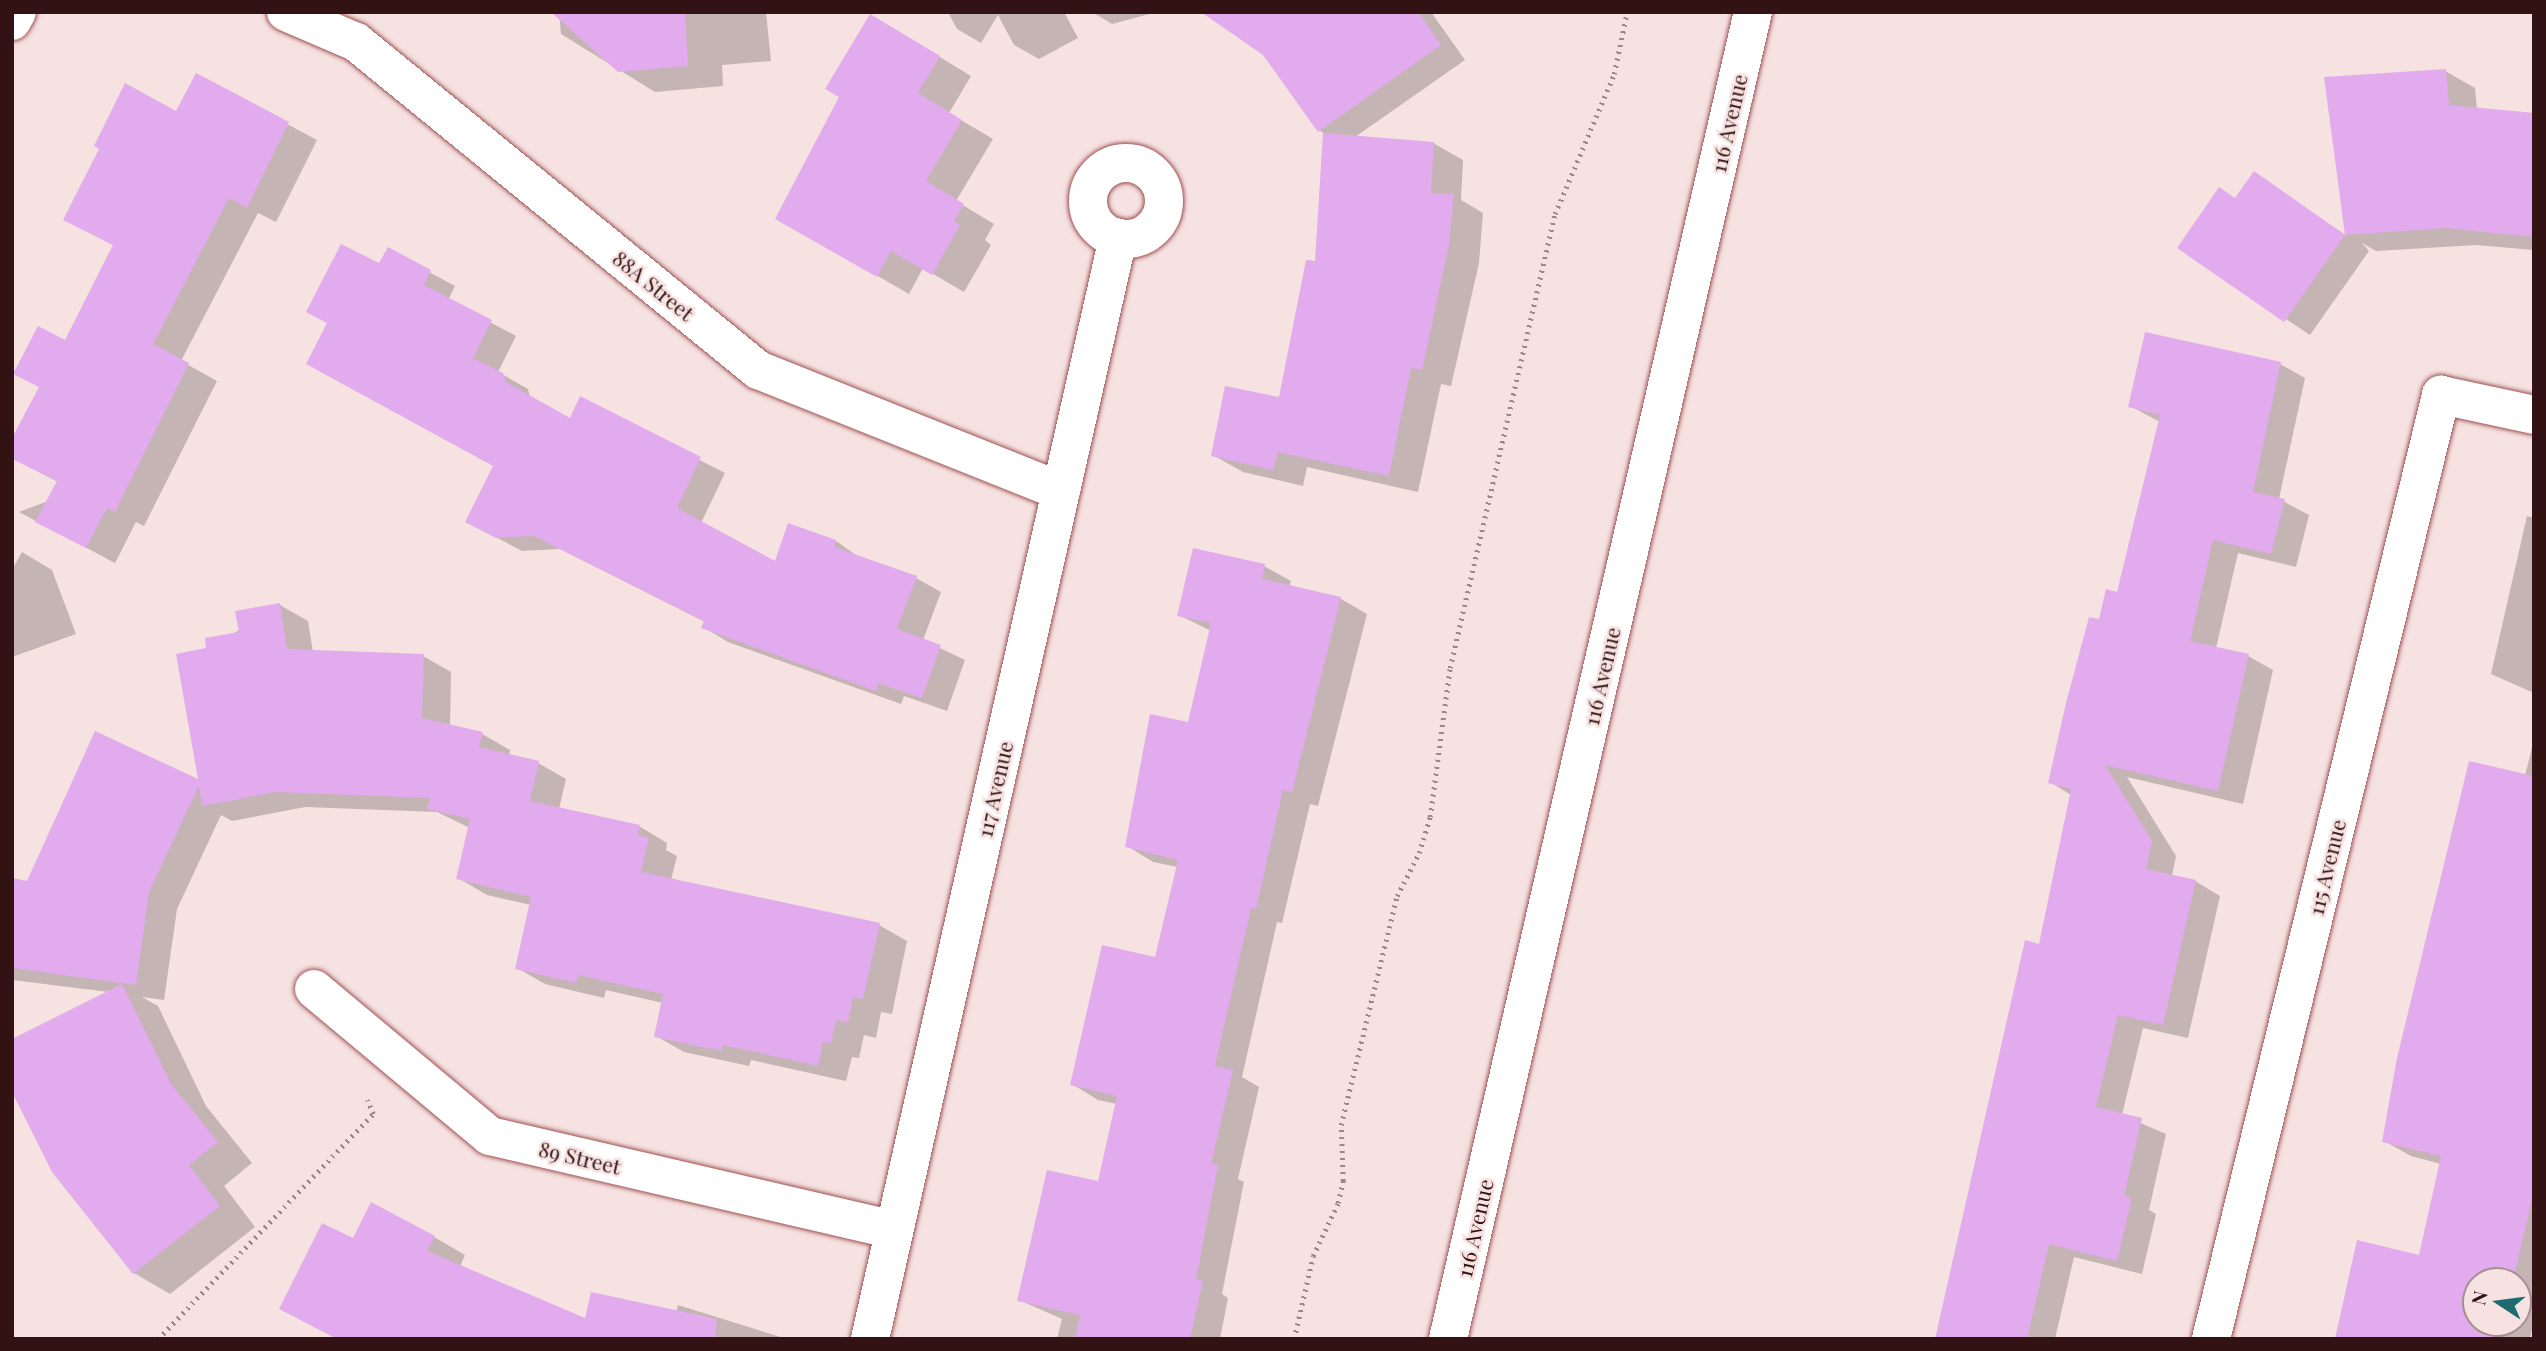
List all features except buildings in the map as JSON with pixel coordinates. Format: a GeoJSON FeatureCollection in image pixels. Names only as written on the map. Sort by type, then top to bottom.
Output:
{"type":"FeatureCollection","features":[{"type":"Feature","properties":{"kind":"street"},"geometry":{"type":"LineString","coordinates":[[12,21],[17,12]]}},
{"type":"Feature","properties":{"kind":"street","name":"88A Street"},"geometry":{"type":"LineString","coordinates":[[286,12],[356,41],[758,370],[1061,491]]}},
{"type":"Feature","properties":{"kind":"street","name":"116 Avenue"},"geometry":{"type":"LineString","coordinates":[[1448,1339],[1753,12]]}},
{"type":"Feature","properties":{"kind":"street","name":"117 Avenue"},"geometry":{"type":"LineString","coordinates":[[870,1339],[1118,238]]}},
{"type":"Feature","properties":{"kind":"street","name":"115 Avenue"},"geometry":{"type":"LineString","coordinates":[[2211,1339],[2441,396],[2534,415]]}},
{"type":"Feature","properties":{"kind":"street","name":"89 Street"},"geometry":{"type":"LineString","coordinates":[[314,989],[490,1136],[894,1230]]}},
{"type":"Feature","properties":{"kind":"path"},"geometry":{"type":"LineString","coordinates":[[1294,1339],[1313,1256],[1343,1181],[1341,1125],[1397,896],[1419,853],[1430,817],[1450,668],[1555,214],[1614,74],[1627,12]]}},
{"type":"Feature","properties":{"kind":"path"},"geometry":{"type":"LineString","coordinates":[[158,1339],[373,1114],[361,1089]]}}]}
